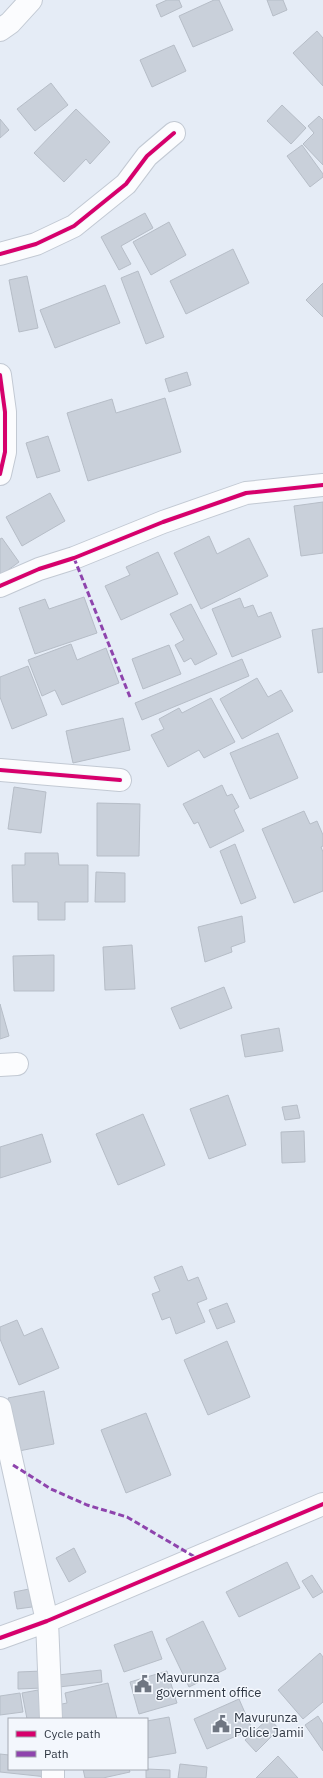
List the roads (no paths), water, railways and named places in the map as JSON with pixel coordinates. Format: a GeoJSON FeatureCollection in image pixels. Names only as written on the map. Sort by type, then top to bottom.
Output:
{"type":"FeatureCollection","features":[{"type":"Feature","properties":{"kind":"street"},"geometry":{"type":"LineString","coordinates":[[0,30],[10,23],[32,0]]}},
{"type":"Feature","properties":{"kind":"street"},"geometry":{"type":"LineString","coordinates":[[0,254],[36,244],[74,226],[126,184],[147,156],[174,133]]}},
{"type":"Feature","properties":{"kind":"street"},"geometry":{"type":"LineString","coordinates":[[0,375],[5,412],[5,446],[0,474]]}},
{"type":"Feature","properties":{"kind":"street"},"geometry":{"type":"LineString","coordinates":[[0,586],[163,522],[246,494],[323,485]]}},
{"type":"Feature","properties":{"kind":"street"},"geometry":{"type":"LineString","coordinates":[[0,770],[120,780]]}},
{"type":"Feature","properties":{"kind":"street"},"geometry":{"type":"LineString","coordinates":[[0,1408],[48,1621],[51,1718]]}},
{"type":"Feature","properties":{"kind":"street"},"geometry":{"type":"LineString","coordinates":[[0,1638],[48,1621],[323,1504]]}},
{"type":"Feature","properties":{"kind":"place","name":"Mavurunza government office"},"geometry":{"type":"Point","coordinates":[143,1684]}},
{"type":"Feature","properties":{"kind":"place","name":"Mavurunza Police Jamii"},"geometry":{"type":"Point","coordinates":[221,1724]}}]}
